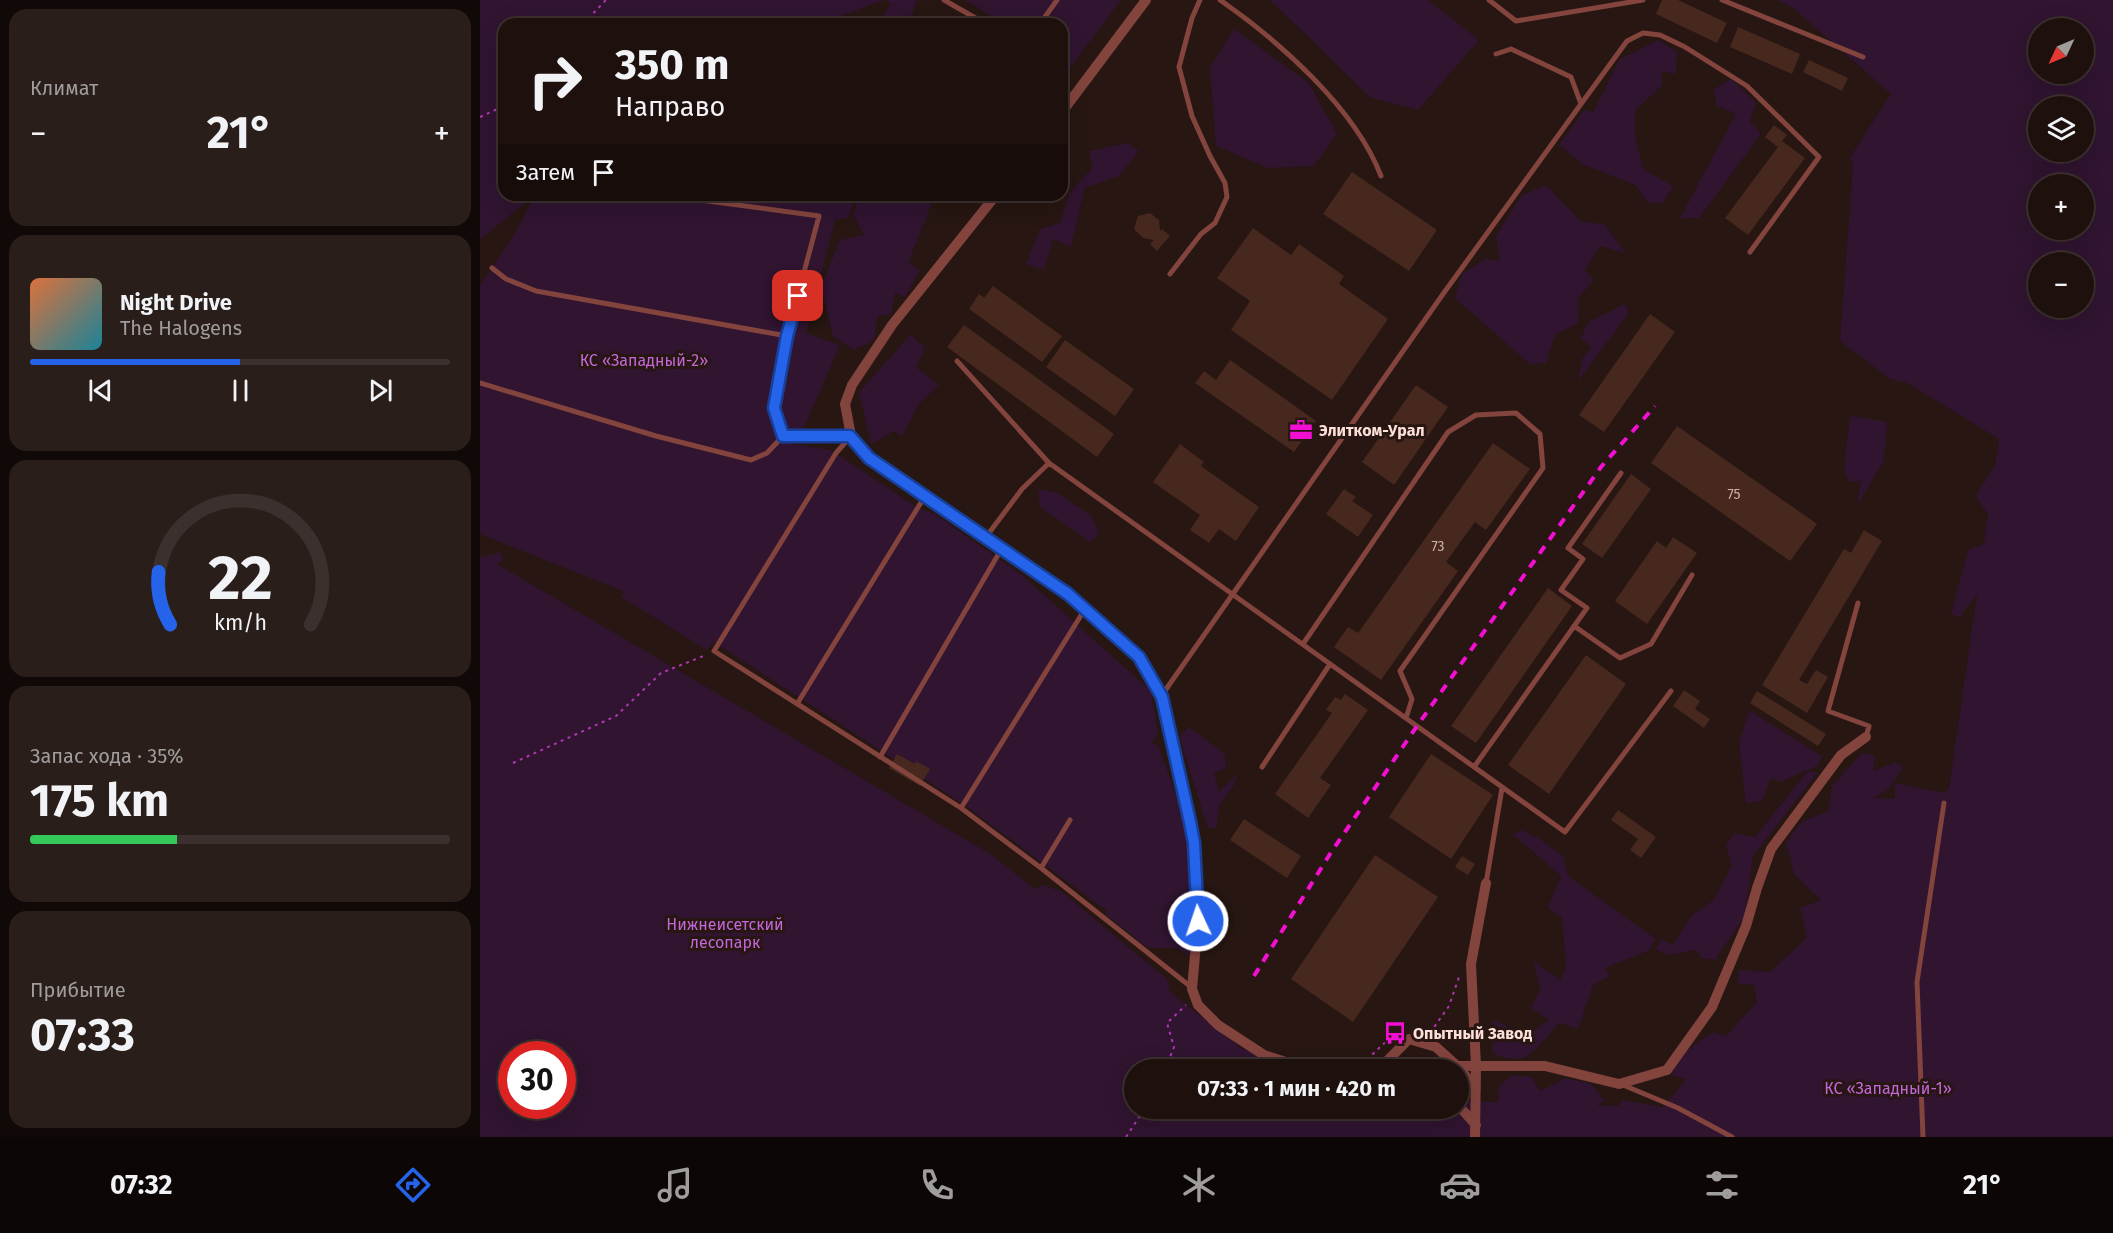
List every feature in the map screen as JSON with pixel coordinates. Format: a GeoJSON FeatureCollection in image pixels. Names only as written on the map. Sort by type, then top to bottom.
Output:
{"type":"FeatureCollection","features":[{"type":"Feature","properties":{"kind":"street"},"geometry":{"type":"LineString","coordinates":[[1068,103],[1146,0]]}},
{"type":"Feature","properties":{"kind":"street"},"geometry":{"type":"LineString","coordinates":[[991,201],[892,325],[852,385],[845,404],[850,436],[869,458],[1068,594],[1139,657],[1162,697],[1194,843],[1198,921],[1194,992],[1198,1005],[1218,1025],[1264,1055],[1277,1059]]}},
{"type":"Feature","properties":{"kind":"street"},"geometry":{"type":"LineString","coordinates":[[1469,1066],[1545,1066],[1619,1084],[1667,1070],[1712,1007],[1746,926],[1771,849],[1841,755],[1866,737]]}},
{"type":"Feature","properties":{"kind":"street"},"geometry":{"type":"LineString","coordinates":[[1475,1137],[1476,1066],[1471,964],[1486,883]]}},
{"type":"Feature","properties":{"kind":"street"},"geometry":{"type":"LineString","coordinates":[[1389,1059],[1409,1039],[1436,1047],[1449,1059]]}},
{"type":"Feature","properties":{"kind":"street"},"geometry":{"type":"LineString","coordinates":[[1469,1080],[1476,1088]]}},
{"type":"Feature","properties":{"kind":"street"},"geometry":{"type":"LineString","coordinates":[[1469,1117],[1476,1125]]}},
{"type":"Feature","properties":{"kind":"lane"},"geometry":{"type":"LineString","coordinates":[[944,0],[976,18]]}},
{"type":"Feature","properties":{"kind":"lane"},"geometry":{"type":"LineString","coordinates":[[1044,18],[1057,0]]}},
{"type":"Feature","properties":{"kind":"lane"},"geometry":{"type":"LineString","coordinates":[[1170,274],[1201,234],[1215,223],[1227,197],[1225,183],[1209,156],[1192,116],[1179,67],[1192,18],[1200,0]]}},
{"type":"Feature","properties":{"kind":"lane"},"geometry":{"type":"LineString","coordinates":[[1221,0],[1248,20],[1323,87],[1348,118],[1375,160],[1381,176]]}},
{"type":"Feature","properties":{"kind":"lane"},"geometry":{"type":"LineString","coordinates":[[1489,0],[1516,21],[1643,0]]}},
{"type":"Feature","properties":{"kind":"lane"},"geometry":{"type":"LineString","coordinates":[[1722,0],[1863,57]]}},
{"type":"Feature","properties":{"kind":"lane"},"geometry":{"type":"LineString","coordinates":[[1162,697],[1232,593],[1443,294],[1627,41],[1643,33],[1660,35],[1685,47],[1747,86],[1819,157],[1750,252]]}},
{"type":"Feature","properties":{"kind":"lane"},"geometry":{"type":"LineString","coordinates":[[1496,54],[1510,49],[1571,77],[1581,104]]}},
{"type":"Feature","properties":{"kind":"lane"},"geometry":{"type":"LineString","coordinates":[[708,201],[819,216],[787,336],[774,408],[783,436]]}},
{"type":"Feature","properties":{"kind":"lane"},"geometry":{"type":"LineString","coordinates":[[492,268],[506,279],[536,291],[787,336]]}},
{"type":"Feature","properties":{"kind":"lane"},"geometry":{"type":"LineString","coordinates":[[957,361],[1049,463],[1565,832],[1671,691]]}},
{"type":"Feature","properties":{"kind":"lane"},"geometry":{"type":"LineString","coordinates":[[480,383],[656,436],[752,459],[767,453],[783,436],[850,436]]}},
{"type":"Feature","properties":{"kind":"lane"},"geometry":{"type":"LineString","coordinates":[[1303,644],[1448,432],[1476,415],[1516,413],[1540,434],[1543,468],[1400,671],[1412,699],[1406,718]]}},
{"type":"Feature","properties":{"kind":"lane"},"geometry":{"type":"LineString","coordinates":[[850,436],[836,453],[714,651],[961,808],[1041,868],[1194,992]]}},
{"type":"Feature","properties":{"kind":"lane"},"geometry":{"type":"LineString","coordinates":[[986,537],[1022,489],[1049,463]]}},
{"type":"Feature","properties":{"kind":"lane"},"geometry":{"type":"LineString","coordinates":[[1474,767],[1587,608],[1562,590],[1583,559],[1568,548],[1621,473]]}},
{"type":"Feature","properties":{"kind":"lane"},"geometry":{"type":"LineString","coordinates":[[797,704],[926,495]]}},
{"type":"Feature","properties":{"kind":"lane"},"geometry":{"type":"LineString","coordinates":[[880,757],[1002,548]]}},
{"type":"Feature","properties":{"kind":"lane"},"geometry":{"type":"LineString","coordinates":[[1574,626],[1620,658],[1651,644],[1692,575]]}},
{"type":"Feature","properties":{"kind":"lane"},"geometry":{"type":"LineString","coordinates":[[1858,603],[1828,711],[1869,726],[1866,737]]}},
{"type":"Feature","properties":{"kind":"lane"},"geometry":{"type":"LineString","coordinates":[[961,808],[1085,609]]}},
{"type":"Feature","properties":{"kind":"lane"},"geometry":{"type":"LineString","coordinates":[[1262,767],[1330,664]]}},
{"type":"Feature","properties":{"kind":"lane"},"geometry":{"type":"LineString","coordinates":[[1486,883],[1502,788]]}},
{"type":"Feature","properties":{"kind":"lane"},"geometry":{"type":"LineString","coordinates":[[1923,1137],[1917,982],[1944,803]]}},
{"type":"Feature","properties":{"kind":"lane"},"geometry":{"type":"LineString","coordinates":[[1041,868],[1070,820]]}},
{"type":"Feature","properties":{"kind":"lane"},"geometry":{"type":"LineString","coordinates":[[1619,1084],[1678,1108],[1732,1137]]}},
{"type":"Feature","properties":{"kind":"path"},"geometry":{"type":"LineString","coordinates":[[589,18],[606,0]]}},
{"type":"Feature","properties":{"kind":"path"},"geometry":{"type":"LineString","coordinates":[[480,117],[498,109]]}},
{"type":"Feature","properties":{"kind":"path"},"geometry":{"type":"LineString","coordinates":[[513,763],[616,716],[661,673],[714,651]]}},
{"type":"Feature","properties":{"kind":"path"},"geometry":{"type":"LineString","coordinates":[[1430,1034],[1449,1006],[1460,974]]}},
{"type":"Feature","properties":{"kind":"path"},"geometry":{"type":"LineString","coordinates":[[1169,1059],[1174,1047],[1167,1023],[1194,992]]}},
{"type":"Feature","properties":{"kind":"path"},"geometry":{"type":"LineString","coordinates":[[1368,1059],[1395,1033],[1406,1033]]}},
{"type":"Feature","properties":{"kind":"path"},"geometry":{"type":"LineString","coordinates":[[1126,1137],[1138,1119]]}},
{"type":"Feature","properties":{"kind":"green space"},"geometry":{"type":"Polygon","coordinates":[[[480,0],[884,0],[836,18],[498,18],[498,201],[526,201],[480,239],[480,0]]]}},
{"type":"Feature","properties":{"kind":"green space"},"geometry":{"type":"Polygon","coordinates":[[[887,0],[917,0],[908,18],[881,18],[890,5],[887,0]]]}},
{"type":"Feature","properties":{"kind":"green space"},"geometry":{"type":"Polygon","coordinates":[[[965,0],[1121,0],[1070,68],[1068,67],[1068,18],[995,18],[965,0]]]}},
{"type":"Feature","properties":{"kind":"green space"},"geometry":{"type":"Polygon","coordinates":[[[1270,0],[1428,0],[1479,40],[1418,110],[1371,98],[1270,0]]]}},
{"type":"Feature","properties":{"kind":"green space","name":"Нижнеисетский лесопарк"},"geometry":{"type":"Polygon","coordinates":[[[1777,0],[2113,0],[2113,1137],[480,1137],[480,555],[484,557],[501,552],[503,560],[497,564],[989,853],[1035,889],[1042,885],[1061,891],[1167,979],[1170,992],[1241,1048],[1280,1059],[1124,1059],[1124,1119],[1469,1119],[1469,1101],[1498,1102],[1499,1086],[1512,1075],[1532,1077],[1540,1091],[1566,1078],[1591,1084],[1604,1100],[1597,1105],[1618,1106],[1623,1100],[1662,1107],[1685,1081],[1685,1079],[1671,1075],[1685,1052],[1713,1032],[1726,1036],[1757,1002],[1754,985],[1738,984],[1739,970],[1770,972],[1807,937],[1800,908],[1821,900],[1794,874],[1786,843],[1800,823],[1829,810],[1832,786],[1862,753],[1875,756],[1873,771],[1896,762],[1903,768],[1888,789],[1874,798],[1895,799],[1895,783],[1945,793],[1949,789],[1977,594],[1960,617],[1951,614],[1968,550],[1984,544],[1988,515],[1976,496],[1995,465],[1999,439],[1907,383],[1890,379],[1840,341],[1853,165],[1850,157],[1891,94],[1792,7],[1777,0]]]}},
{"type":"Feature","properties":{"kind":"green space"},"geometry":{"type":"Polygon","coordinates":[[[1234,29],[1309,83],[1337,134],[1314,166],[1268,168],[1216,146],[1210,67],[1234,29]]]}},
{"type":"Feature","properties":{"kind":"green space"},"geometry":{"type":"Polygon","coordinates":[[[1659,40],[1677,52],[1676,74],[1661,71],[1662,85],[1635,111],[1635,135],[1643,169],[1673,186],[1663,203],[1648,203],[1635,185],[1584,165],[1559,145],[1584,110],[1593,112],[1620,59],[1659,40]]]}},
{"type":"Feature","properties":{"kind":"green space"},"geometry":{"type":"Polygon","coordinates":[[[1731,79],[1756,102],[1750,121],[1761,134],[1699,218],[1680,218],[1736,114],[1716,105],[1714,89],[1731,79]]]}},
{"type":"Feature","properties":{"kind":"green space"},"geometry":{"type":"Polygon","coordinates":[[[1127,143],[1139,151],[1119,176],[1085,188],[1071,247],[1053,239],[1044,270],[1026,264],[1040,229],[1060,223],[1069,194],[1093,167],[1089,151],[1127,143]]]}},
{"type":"Feature","properties":{"kind":"green space"},"geometry":{"type":"Polygon","coordinates":[[[1546,185],[1582,222],[1604,224],[1626,253],[1600,246],[1585,270],[1594,280],[1579,297],[1578,323],[1555,335],[1546,363],[1530,364],[1455,298],[1462,274],[1485,259],[1500,261],[1496,236],[1522,195],[1546,185]]]}},
{"type":"Feature","properties":{"kind":"green space","name":"КС «Западный-2»"},"geometry":{"type":"Polygon","coordinates":[[[532,201],[854,201],[848,218],[835,220],[806,333],[840,345],[803,430],[791,432],[786,443],[831,450],[918,508],[935,514],[1022,575],[1151,691],[1158,733],[1152,743],[1158,745],[1187,825],[1194,918],[1190,957],[1177,948],[1148,948],[1105,914],[1107,911],[963,804],[714,642],[707,650],[621,597],[623,591],[480,534],[480,285],[511,240],[532,201]]]}},
{"type":"Feature","properties":{"kind":"green space"},"geometry":{"type":"Polygon","coordinates":[[[858,201],[933,201],[908,263],[920,270],[905,297],[895,293],[891,314],[878,316],[874,341],[853,350],[833,336],[821,286],[840,240],[864,235],[853,215],[858,201]]]}},
{"type":"Feature","properties":{"kind":"green space"},"geometry":{"type":"Polygon","coordinates":[[[1625,304],[1629,313],[1578,381],[1582,359],[1591,347],[1581,338],[1588,322],[1625,304]]]}},
{"type":"Feature","properties":{"kind":"green space"},"geometry":{"type":"Polygon","coordinates":[[[911,334],[925,348],[916,367],[939,385],[918,405],[902,437],[894,431],[871,445],[859,392],[911,334]]]}},
{"type":"Feature","properties":{"kind":"green space"},"geometry":{"type":"Polygon","coordinates":[[[1850,416],[1887,422],[1884,461],[1857,506],[1861,481],[1849,482],[1844,468],[1850,416]]]}},
{"type":"Feature","properties":{"kind":"green space"},"geometry":{"type":"Polygon","coordinates":[[[1038,489],[1057,493],[1092,516],[1099,534],[1090,542],[1040,507],[1038,489]]]}},
{"type":"Feature","properties":{"kind":"green space"},"geometry":{"type":"Polygon","coordinates":[[[1749,710],[1823,757],[1817,766],[1781,782],[1771,778],[1762,801],[1746,803],[1739,744],[1749,710]]]}},
{"type":"Feature","properties":{"kind":"green space"},"geometry":{"type":"Polygon","coordinates":[[[1189,727],[1225,754],[1226,768],[1214,773],[1219,792],[1237,774],[1234,785],[1220,804],[1216,828],[1208,828],[1179,736],[1189,727]]]}},
{"type":"Feature","properties":{"kind":"green space"},"geometry":{"type":"Polygon","coordinates":[[[1807,772],[1818,772],[1753,856],[1745,916],[1715,960],[1701,958],[1696,950],[1668,955],[1656,949],[1661,939],[1673,945],[1691,916],[1714,900],[1732,865],[1726,846],[1734,833],[1755,837],[1807,772]]]}},
{"type":"Feature","properties":{"kind":"green space"},"geometry":{"type":"Polygon","coordinates":[[[1521,830],[1540,839],[1563,856],[1568,876],[1656,939],[1648,951],[1605,968],[1610,976],[1593,985],[1578,1029],[1559,1023],[1538,1048],[1515,1059],[1504,1058],[1492,1053],[1493,1020],[1514,1029],[1518,1041],[1549,1020],[1531,1008],[1540,989],[1533,961],[1560,980],[1566,966],[1562,918],[1548,908],[1561,876],[1514,835],[1521,830]]]}},
{"type":"Feature","properties":{"kind":"building"},"geometry":{"type":"Polygon","coordinates":[[[1662,0],[1678,0],[1727,23],[1717,43],[1656,14],[1662,0]]]}},
{"type":"Feature","properties":{"kind":"building"},"geometry":{"type":"Polygon","coordinates":[[[1738,27],[1800,54],[1792,74],[1730,47],[1738,27]]]}},
{"type":"Feature","properties":{"kind":"building"},"geometry":{"type":"Polygon","coordinates":[[[1809,60],[1848,78],[1842,91],[1803,72],[1809,60]]]}},
{"type":"Feature","properties":{"kind":"building"},"geometry":{"type":"Polygon","coordinates":[[[1774,125],[1787,135],[1782,141],[1805,158],[1748,235],[1725,218],[1778,147],[1765,137],[1774,125]]]}},
{"type":"Feature","properties":{"kind":"building"},"geometry":{"type":"Polygon","coordinates":[[[1352,172],[1437,230],[1409,271],[1323,214],[1352,172]]]}},
{"type":"Feature","properties":{"kind":"building"},"geometry":{"type":"Polygon","coordinates":[[[1150,213],[1159,220],[1160,231],[1162,229],[1170,236],[1157,251],[1150,244],[1154,240],[1143,238],[1134,229],[1138,216],[1150,213]]]}},
{"type":"Feature","properties":{"kind":"building"},"geometry":{"type":"Polygon","coordinates":[[[1253,228],[1291,255],[1299,244],[1344,276],[1339,284],[1388,319],[1332,400],[1231,330],[1250,301],[1217,278],[1253,228]]]}},
{"type":"Feature","properties":{"kind":"building"},"geometry":{"type":"Polygon","coordinates":[[[993,286],[1062,336],[1042,362],[969,309],[979,294],[984,298],[993,286]]]}},
{"type":"Feature","properties":{"kind":"building"},"geometry":{"type":"Polygon","coordinates":[[[1650,314],[1675,332],[1604,432],[1579,415],[1650,314]]]}},
{"type":"Feature","properties":{"kind":"building"},"geometry":{"type":"Polygon","coordinates":[[[964,325],[1114,434],[1097,457],[947,347],[964,325]]]}},
{"type":"Feature","properties":{"kind":"building"},"geometry":{"type":"Polygon","coordinates":[[[1065,340],[1134,389],[1115,416],[1046,367],[1065,340]]]}},
{"type":"Feature","properties":{"kind":"building"},"geometry":{"type":"Polygon","coordinates":[[[1230,360],[1316,421],[1294,452],[1195,383],[1204,371],[1216,380],[1230,360]]]}},
{"type":"Feature","properties":{"kind":"building"},"geometry":{"type":"Polygon","coordinates":[[[1416,385],[1448,407],[1394,485],[1362,462],[1416,385]]]}},
{"type":"Feature","properties":{"kind":"building"},"geometry":{"type":"Polygon","coordinates":[[[1677,426],[1817,524],[1790,561],[1651,463],[1677,426]]]}},
{"type":"Feature","properties":{"kind":"building"},"geometry":{"type":"Polygon","coordinates":[[[1493,443],[1530,469],[1486,530],[1475,522],[1446,562],[1458,571],[1381,680],[1334,647],[1348,627],[1358,633],[1493,443]]]}},
{"type":"Feature","properties":{"kind":"building"},"geometry":{"type":"Polygon","coordinates":[[[1180,444],[1204,462],[1201,466],[1259,507],[1236,541],[1219,529],[1209,543],[1190,530],[1200,515],[1153,482],[1180,444]]]}},
{"type":"Feature","properties":{"kind":"building"},"geometry":{"type":"Polygon","coordinates":[[[1631,474],[1651,489],[1602,558],[1582,544],[1631,474]]]}},
{"type":"Feature","properties":{"kind":"building"},"geometry":{"type":"Polygon","coordinates":[[[1344,489],[1356,497],[1352,501],[1373,515],[1358,537],[1326,514],[1344,489]]]}},
{"type":"Feature","properties":{"kind":"building"},"geometry":{"type":"Polygon","coordinates":[[[1864,530],[1882,541],[1799,680],[1807,684],[1816,670],[1828,677],[1807,713],[1762,685],[1844,549],[1851,553],[1864,530]]]}},
{"type":"Feature","properties":{"kind":"building"},"geometry":{"type":"Polygon","coordinates":[[[1673,537],[1697,553],[1647,624],[1615,601],[1657,541],[1666,548],[1673,537]]]}},
{"type":"Feature","properties":{"kind":"building"},"geometry":{"type":"Polygon","coordinates":[[[1548,588],[1572,606],[1476,743],[1451,726],[1548,588]]]}},
{"type":"Feature","properties":{"kind":"building"},"geometry":{"type":"Polygon","coordinates":[[[1586,655],[1626,684],[1549,794],[1508,765],[1586,655]]]}},
{"type":"Feature","properties":{"kind":"building"},"geometry":{"type":"Polygon","coordinates":[[[1684,690],[1700,701],[1695,709],[1710,719],[1704,728],[1673,706],[1684,690]]]}},
{"type":"Feature","properties":{"kind":"building"},"geometry":{"type":"Polygon","coordinates":[[[1757,691],[1826,734],[1818,746],[1750,703],[1757,691]]]}},
{"type":"Feature","properties":{"kind":"building"},"geometry":{"type":"Polygon","coordinates":[[[1345,694],[1368,710],[1320,778],[1331,785],[1308,818],[1275,794],[1332,713],[1326,710],[1335,697],[1341,700],[1345,694]]]}},
{"type":"Feature","properties":{"kind":"building"},"geometry":{"type":"Polygon","coordinates":[[[897,754],[930,769],[920,786],[889,768],[897,754]]]}},
{"type":"Feature","properties":{"kind":"building"},"geometry":{"type":"Polygon","coordinates":[[[1431,754],[1493,795],[1451,859],[1389,817],[1431,754]]]}},
{"type":"Feature","properties":{"kind":"building"},"geometry":{"type":"Polygon","coordinates":[[[1618,810],[1656,837],[1641,858],[1630,850],[1638,839],[1611,820],[1618,810]]]}},
{"type":"Feature","properties":{"kind":"building"},"geometry":{"type":"Polygon","coordinates":[[[1244,819],[1301,856],[1287,878],[1230,840],[1244,819]]]}},
{"type":"Feature","properties":{"kind":"building"},"geometry":{"type":"Polygon","coordinates":[[[1375,855],[1438,897],[1353,1022],[1291,979],[1375,855]]]}},
{"type":"Feature","properties":{"kind":"building"},"geometry":{"type":"Polygon","coordinates":[[[1462,856],[1475,864],[1468,875],[1455,867],[1462,856]]]}},
{"type":"Feature","properties":{"kind":"railway"},"geometry":{"type":"LineString","coordinates":[[1254,976],[1330,854],[1417,726],[1601,467],[1655,406]]}},
{"type":"Feature","properties":{"kind":"place","name":"Элитком-Урал"},"geometry":{"type":"Point","coordinates":[1301,430]}},
{"type":"Feature","properties":{"kind":"place","name":"Опытный Завод"},"geometry":{"type":"Point","coordinates":[1395,1033]}},
{"type":"Feature","properties":{"kind":"route"},"geometry":{"type":"LineString","coordinates":[[798,296],[787,336],[774,408],[783,436],[789,438],[850,436],[869,458],[1068,594],[1139,657],[1162,697],[1190,822],[1194,843],[1198,921]]}},
{"type":"Feature","properties":{"kind":"park label","name":"КС «Западный-1»"},"geometry":{"type":"Point","coordinates":[1888,1088]}}]}
